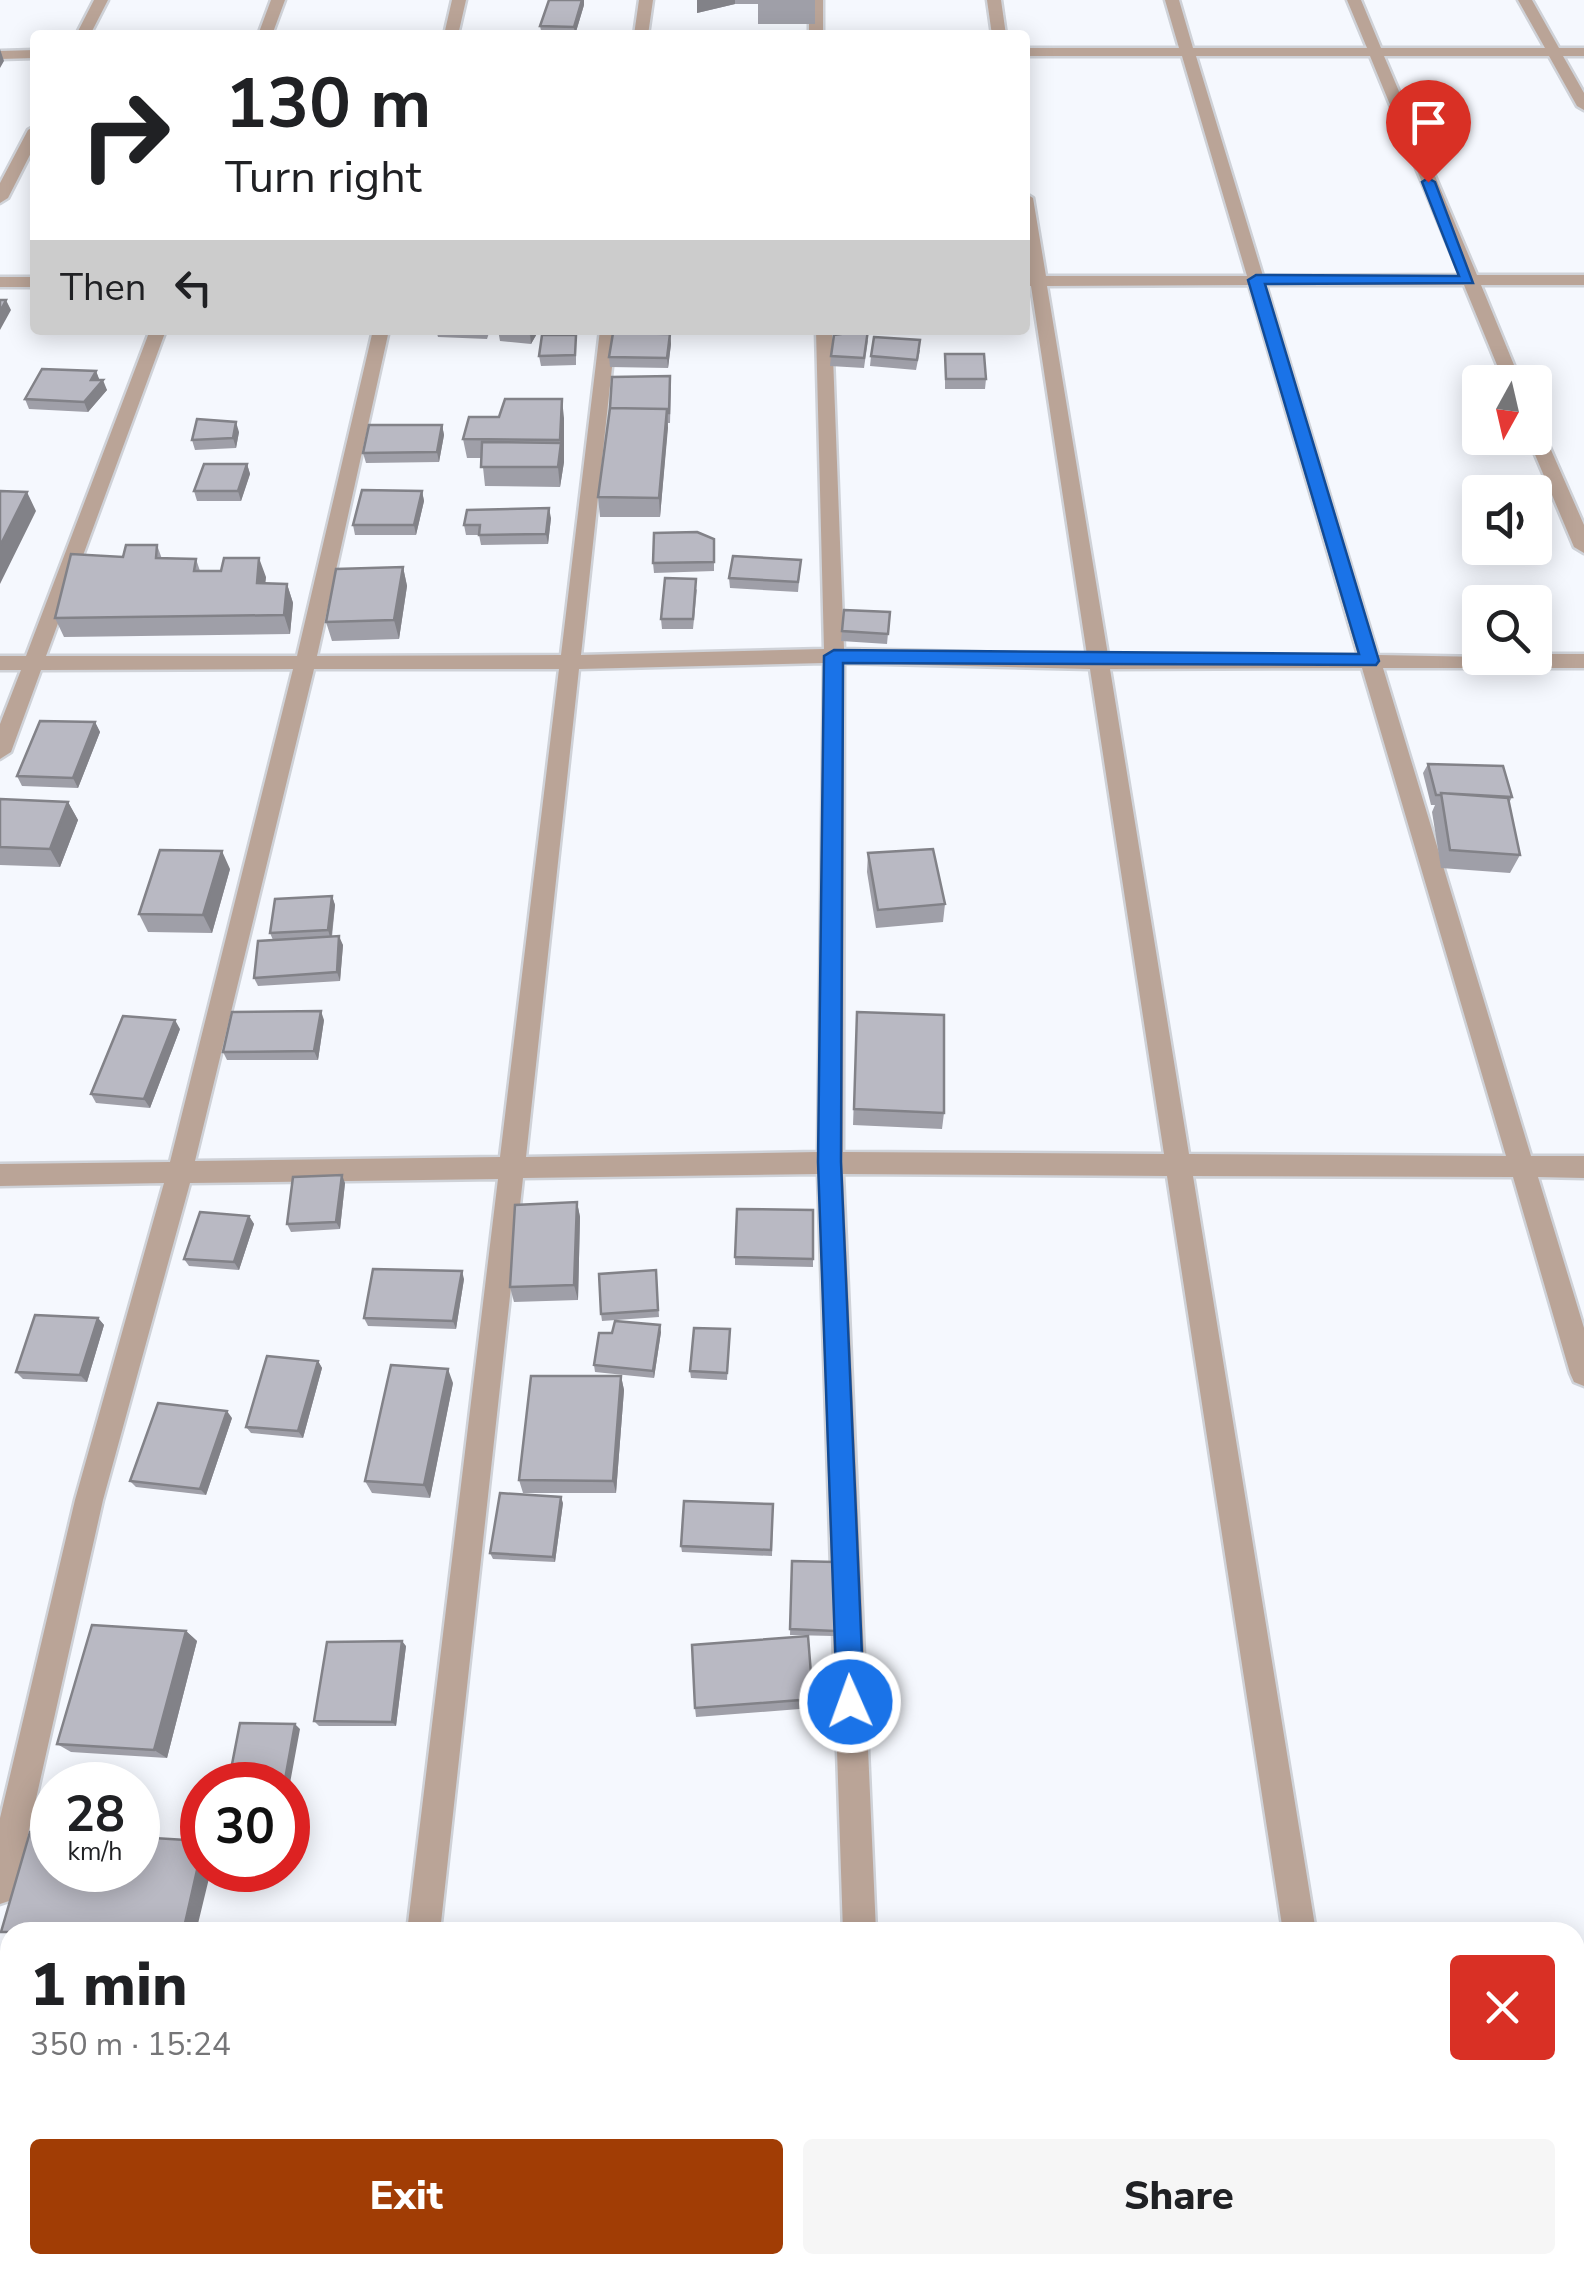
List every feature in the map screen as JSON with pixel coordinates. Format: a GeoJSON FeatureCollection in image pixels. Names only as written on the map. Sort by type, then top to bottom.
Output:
{"type":"FeatureCollection","features":[{"type":"Feature","properties":{"kind":"street"},"geometry":{"type":"LineString","coordinates":[[86,30],[101,0]]}},
{"type":"Feature","properties":{"kind":"street"},"geometry":{"type":"LineString","coordinates":[[267,30],[278,0]]}},
{"type":"Feature","properties":{"kind":"street"},"geometry":{"type":"LineString","coordinates":[[451,30],[459,0]]}},
{"type":"Feature","properties":{"kind":"street"},"geometry":{"type":"LineString","coordinates":[[643,30],[646,0]]}},
{"type":"Feature","properties":{"kind":"street"},"geometry":{"type":"LineString","coordinates":[[816,0],[816,30]]}},
{"type":"Feature","properties":{"kind":"street"},"geometry":{"type":"LineString","coordinates":[[994,0],[998,30]]}},
{"type":"Feature","properties":{"kind":"street"},"geometry":{"type":"LineString","coordinates":[[1172,0],[1584,1373]]}},
{"type":"Feature","properties":{"kind":"street"},"geometry":{"type":"LineString","coordinates":[[1354,0],[1506,365]]}},
{"type":"Feature","properties":{"kind":"street"},"geometry":{"type":"LineString","coordinates":[[1526,0],[1584,106]]}},
{"type":"Feature","properties":{"kind":"street"},"geometry":{"type":"LineString","coordinates":[[1030,52],[1584,52]]}},
{"type":"Feature","properties":{"kind":"street"},"geometry":{"type":"LineString","coordinates":[[0,54],[30,54]]}},
{"type":"Feature","properties":{"kind":"street"},"geometry":{"type":"LineString","coordinates":[[0,198],[30,140]]}},
{"type":"Feature","properties":{"kind":"street"},"geometry":{"type":"LineString","coordinates":[[1298,1922],[1099,662],[1032,281],[1584,280]]}},
{"type":"Feature","properties":{"kind":"street"},"geometry":{"type":"LineString","coordinates":[[0,282],[30,282]]}},
{"type":"Feature","properties":{"kind":"street"},"geometry":{"type":"LineString","coordinates":[[0,752],[156,335]]}},
{"type":"Feature","properties":{"kind":"street"},"geometry":{"type":"LineString","coordinates":[[0,1888],[89,1500],[179,1176],[305,664],[380,335]]}},
{"type":"Feature","properties":{"kind":"street"},"geometry":{"type":"LineString","coordinates":[[425,1922],[607,335]]}},
{"type":"Feature","properties":{"kind":"street"},"geometry":{"type":"LineString","coordinates":[[824,335],[834,656],[830,1162],[860,1922]]}},
{"type":"Feature","properties":{"kind":"street"},"geometry":{"type":"LineString","coordinates":[[1544,455],[1584,547]]}},
{"type":"Feature","properties":{"kind":"street"},"geometry":{"type":"LineString","coordinates":[[0,663],[570,662],[834,656],[1099,662],[1584,661]]}},
{"type":"Feature","properties":{"kind":"street"},"geometry":{"type":"LineString","coordinates":[[0,1175],[179,1176],[830,1162],[1584,1167]]}},
{"type":"Feature","properties":{"kind":"building"},"geometry":{"type":"Polygon","coordinates":[[[549,0],[582,0],[574,27],[540,26],[549,0]]]}},
{"type":"Feature","properties":{"kind":"building"},"geometry":{"type":"Polygon","coordinates":[[[542,335],[576,335],[575,355],[539,356],[542,335]]]}},
{"type":"Feature","properties":{"kind":"building"},"geometry":{"type":"Polygon","coordinates":[[[613,335],[670,335],[667,358],[609,357],[613,335]]]}},
{"type":"Feature","properties":{"kind":"building"},"geometry":{"type":"Polygon","coordinates":[[[834,335],[867,335],[864,358],[831,356],[834,335]]]}},
{"type":"Feature","properties":{"kind":"building"},"geometry":{"type":"Polygon","coordinates":[[[874,337],[920,340],[917,360],[871,356],[874,337]]]}},
{"type":"Feature","properties":{"kind":"building"},"geometry":{"type":"Polygon","coordinates":[[[945,354],[984,354],[986,379],[946,379],[945,354]]]}},
{"type":"Feature","properties":{"kind":"building"},"geometry":{"type":"Polygon","coordinates":[[[42,369],[96,371],[91,380],[103,380],[84,402],[25,399],[42,369]]]}},
{"type":"Feature","properties":{"kind":"building"},"geometry":{"type":"Polygon","coordinates":[[[670,376],[669,413],[667,409],[610,408],[612,377],[670,376]]]}},
{"type":"Feature","properties":{"kind":"building"},"geometry":{"type":"Polygon","coordinates":[[[505,399],[562,399],[560,440],[463,439],[469,417],[499,417],[505,399]]]}},
{"type":"Feature","properties":{"kind":"building"},"geometry":{"type":"Polygon","coordinates":[[[610,408],[667,409],[659,498],[598,497],[610,408]]]}},
{"type":"Feature","properties":{"kind":"building"},"geometry":{"type":"Polygon","coordinates":[[[197,419],[236,422],[233,438],[192,440],[197,419]]]}},
{"type":"Feature","properties":{"kind":"building"},"geometry":{"type":"Polygon","coordinates":[[[369,425],[442,425],[437,452],[363,453],[369,425]]]}},
{"type":"Feature","properties":{"kind":"building"},"geometry":{"type":"Polygon","coordinates":[[[482,442],[561,443],[558,467],[481,467],[482,442]]]}},
{"type":"Feature","properties":{"kind":"building"},"geometry":{"type":"Polygon","coordinates":[[[204,464],[247,464],[238,491],[194,491],[204,464]]]}},
{"type":"Feature","properties":{"kind":"building"},"geometry":{"type":"Polygon","coordinates":[[[362,490],[422,491],[414,525],[353,525],[362,490]]]}},
{"type":"Feature","properties":{"kind":"building"},"geometry":{"type":"Polygon","coordinates":[[[0,491],[27,492],[0,546],[0,491]]]}},
{"type":"Feature","properties":{"kind":"building"},"geometry":{"type":"Polygon","coordinates":[[[549,508],[546,534],[479,535],[480,525],[464,525],[467,510],[549,508]]]}},
{"type":"Feature","properties":{"kind":"building"},"geometry":{"type":"Polygon","coordinates":[[[697,532],[714,539],[714,562],[653,563],[654,533],[697,532]]]}},
{"type":"Feature","properties":{"kind":"building"},"geometry":{"type":"Polygon","coordinates":[[[126,545],[157,545],[156,558],[196,559],[194,571],[221,571],[224,558],[259,558],[257,583],[287,584],[284,615],[55,618],[71,554],[123,557],[126,545]]]}},
{"type":"Feature","properties":{"kind":"building"},"geometry":{"type":"Polygon","coordinates":[[[733,556],[801,560],[798,582],[729,578],[733,556]]]}},
{"type":"Feature","properties":{"kind":"building"},"geometry":{"type":"Polygon","coordinates":[[[403,567],[394,620],[326,622],[336,569],[403,567]]]}},
{"type":"Feature","properties":{"kind":"building"},"geometry":{"type":"Polygon","coordinates":[[[665,578],[696,579],[693,619],[661,619],[665,578]]]}},
{"type":"Feature","properties":{"kind":"building"},"geometry":{"type":"Polygon","coordinates":[[[844,610],[890,612],[888,634],[842,631],[844,610]]]}},
{"type":"Feature","properties":{"kind":"building"},"geometry":{"type":"Polygon","coordinates":[[[40,721],[95,722],[73,778],[17,776],[40,721]]]}},
{"type":"Feature","properties":{"kind":"building"},"geometry":{"type":"Polygon","coordinates":[[[1428,764],[1503,766],[1512,797],[1436,795],[1428,764]]]}},
{"type":"Feature","properties":{"kind":"building"},"geometry":{"type":"Polygon","coordinates":[[[1441,793],[1508,798],[1520,855],[1450,850],[1441,793]]]}},
{"type":"Feature","properties":{"kind":"building"},"geometry":{"type":"Polygon","coordinates":[[[0,799],[68,802],[50,849],[0,847],[0,799]]]}},
{"type":"Feature","properties":{"kind":"building"},"geometry":{"type":"Polygon","coordinates":[[[933,849],[945,904],[878,910],[868,853],[933,849]]]}},
{"type":"Feature","properties":{"kind":"building"},"geometry":{"type":"Polygon","coordinates":[[[160,850],[222,851],[203,915],[139,914],[160,850]]]}},
{"type":"Feature","properties":{"kind":"building"},"geometry":{"type":"Polygon","coordinates":[[[332,896],[328,930],[270,933],[275,899],[332,896]]]}},
{"type":"Feature","properties":{"kind":"building"},"geometry":{"type":"Polygon","coordinates":[[[339,936],[337,972],[254,978],[258,941],[339,936]]]}},
{"type":"Feature","properties":{"kind":"building"},"geometry":{"type":"Polygon","coordinates":[[[321,1011],[314,1051],[223,1052],[232,1012],[321,1011]]]}},
{"type":"Feature","properties":{"kind":"building"},"geometry":{"type":"Polygon","coordinates":[[[857,1012],[944,1015],[944,1113],[854,1109],[857,1012]]]}},
{"type":"Feature","properties":{"kind":"building"},"geometry":{"type":"Polygon","coordinates":[[[123,1016],[175,1020],[144,1099],[91,1094],[123,1016]]]}},
{"type":"Feature","properties":{"kind":"building"},"geometry":{"type":"Polygon","coordinates":[[[342,1175],[336,1222],[287,1224],[293,1177],[342,1175]]]}},
{"type":"Feature","properties":{"kind":"building"},"geometry":{"type":"Polygon","coordinates":[[[577,1202],[574,1285],[510,1287],[515,1205],[577,1202]]]}},
{"type":"Feature","properties":{"kind":"building"},"geometry":{"type":"Polygon","coordinates":[[[737,1209],[813,1210],[813,1259],[735,1257],[737,1209]]]}},
{"type":"Feature","properties":{"kind":"building"},"geometry":{"type":"Polygon","coordinates":[[[200,1212],[249,1216],[234,1262],[184,1259],[200,1212]]]}},
{"type":"Feature","properties":{"kind":"building"},"geometry":{"type":"Polygon","coordinates":[[[373,1269],[462,1271],[453,1321],[364,1318],[373,1269]]]}},
{"type":"Feature","properties":{"kind":"building"},"geometry":{"type":"Polygon","coordinates":[[[656,1270],[658,1310],[601,1314],[599,1274],[656,1270]]]}},
{"type":"Feature","properties":{"kind":"building"},"geometry":{"type":"Polygon","coordinates":[[[35,1315],[98,1318],[80,1375],[16,1372],[35,1315]]]}},
{"type":"Feature","properties":{"kind":"building"},"geometry":{"type":"Polygon","coordinates":[[[615,1321],[660,1325],[653,1371],[594,1365],[599,1333],[612,1333],[615,1321]]]}},
{"type":"Feature","properties":{"kind":"building"},"geometry":{"type":"Polygon","coordinates":[[[694,1328],[730,1329],[727,1373],[690,1371],[694,1328]]]}},
{"type":"Feature","properties":{"kind":"building"},"geometry":{"type":"Polygon","coordinates":[[[267,1356],[318,1361],[298,1431],[246,1427],[267,1356]]]}},
{"type":"Feature","properties":{"kind":"building"},"geometry":{"type":"Polygon","coordinates":[[[391,1365],[448,1369],[424,1485],[365,1481],[391,1365]]]}},
{"type":"Feature","properties":{"kind":"building"},"geometry":{"type":"Polygon","coordinates":[[[531,1376],[621,1376],[613,1481],[519,1480],[531,1376]]]}},
{"type":"Feature","properties":{"kind":"building"},"geometry":{"type":"Polygon","coordinates":[[[158,1403],[227,1411],[200,1489],[130,1481],[158,1403]]]}},
{"type":"Feature","properties":{"kind":"building"},"geometry":{"type":"Polygon","coordinates":[[[500,1493],[561,1497],[553,1557],[490,1553],[500,1493]]]}},
{"type":"Feature","properties":{"kind":"building"},"geometry":{"type":"Polygon","coordinates":[[[684,1501],[773,1504],[771,1550],[681,1546],[684,1501]]]}},
{"type":"Feature","properties":{"kind":"building"},"geometry":{"type":"Polygon","coordinates":[[[792,1561],[836,1562],[835,1631],[790,1629],[792,1561]]]}},
{"type":"Feature","properties":{"kind":"building"},"geometry":{"type":"Polygon","coordinates":[[[92,1625],[186,1631],[154,1750],[57,1744],[92,1625]]]}},
{"type":"Feature","properties":{"kind":"building"},"geometry":{"type":"Polygon","coordinates":[[[808,1636],[813,1699],[695,1708],[692,1645],[808,1636]]]}},
{"type":"Feature","properties":{"kind":"building"},"geometry":{"type":"Polygon","coordinates":[[[402,1641],[392,1722],[314,1721],[327,1642],[402,1641]]]}},
{"type":"Feature","properties":{"kind":"building"},"geometry":{"type":"Polygon","coordinates":[[[240,1723],[295,1724],[288,1762],[232,1762],[240,1723]]]}},
{"type":"Feature","properties":{"kind":"building"},"geometry":{"type":"Polygon","coordinates":[[[30,1832],[30,1892],[160,1892],[160,1838],[180,1840],[180,1892],[192,1892],[185,1922],[4,1922],[30,1832]]]}},
{"type":"Feature","properties":{"kind":"route"},"geometry":{"type":"LineString","coordinates":[[850,1702],[830,1162],[834,656],[1099,662],[1370,661],[1256,280],[1468,280],[1428,182]]}}]}
